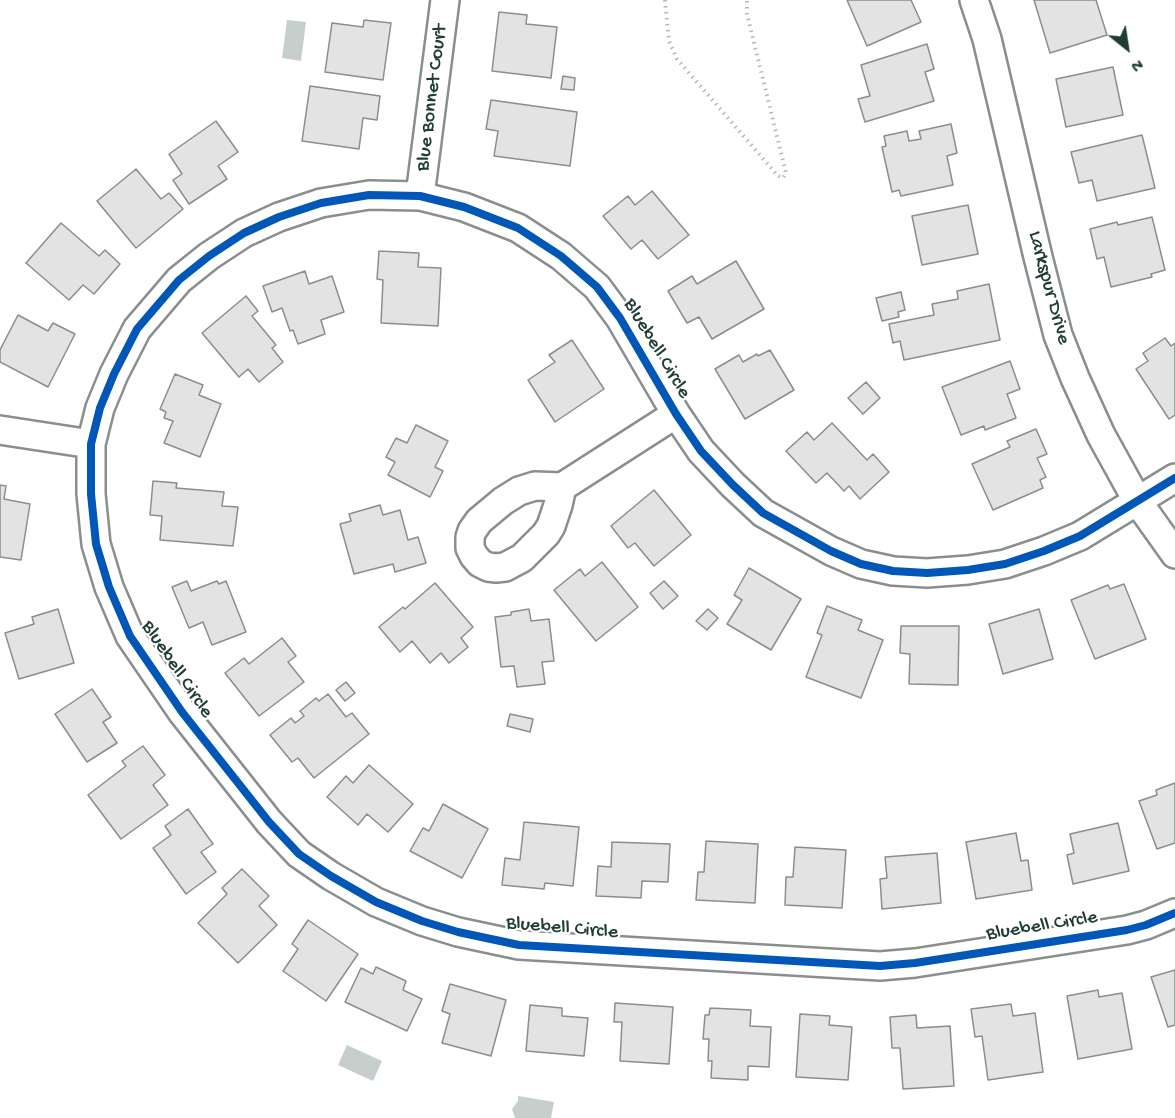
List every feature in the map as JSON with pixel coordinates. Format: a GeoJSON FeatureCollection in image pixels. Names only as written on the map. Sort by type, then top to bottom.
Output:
{"type":"FeatureCollection","features":[{"type":"Feature","properties":{"kind":"street","name":"Blue Bonnet Court"},"geometry":{"type":"LineString","coordinates":[[420,196],[445,0]]}},
{"type":"Feature","properties":{"kind":"street","name":"Larkspur Drive"},"geometry":{"type":"LineString","coordinates":[[974,0],[987,39],[1058,335],[1101,435],[1138,502],[1175,554]]}},
{"type":"Feature","properties":{"kind":"street","name":"Bluebell Circle"},"geometry":{"type":"LineString","coordinates":[[1175,478],[1073,539],[1005,564],[927,573],[893,571],[861,564],[831,551],[763,513],[733,485],[701,451],[676,414],[620,318],[597,287],[561,256],[518,228],[465,207],[420,196],[369,195],[321,203],[265,223],[244,233],[209,256],[179,280],[137,329],[100,408],[91,444],[92,503],[96,544],[109,587],[130,636],[182,712],[269,822],[299,854],[376,902],[422,921],[519,945],[880,966],[915,963],[1127,930],[1175,913]]}},
{"type":"Feature","properties":{"kind":"street"},"geometry":{"type":"LineString","coordinates":[[562,487],[676,414]]}},
{"type":"Feature","properties":{"kind":"street"},"geometry":{"type":"LineString","coordinates":[[0,430],[91,444]]}},
{"type":"Feature","properties":{"kind":"path"},"geometry":{"type":"LineString","coordinates":[[665,0],[669,41],[677,59],[778,176],[783,178],[786,173],[747,14],[747,0]]}},
{"type":"Feature","properties":{"kind":"shaded area"},"geometry":{"type":"Polygon","coordinates":[[[287,20],[306,22],[301,61],[282,58],[287,20]]]}},
{"type":"Feature","properties":{"kind":"shaded area"},"geometry":{"type":"Polygon","coordinates":[[[347,1045],[382,1061],[373,1081],[338,1065],[347,1045]]]}},
{"type":"Feature","properties":{"kind":"shaded area"},"geometry":{"type":"Polygon","coordinates":[[[518,1096],[554,1102],[551,1118],[515,1118],[512,1109],[518,1101],[518,1096]]]}},
{"type":"Feature","properties":{"kind":"building"},"geometry":{"type":"Polygon","coordinates":[[[847,0],[911,0],[921,22],[867,46],[847,0]]]}},
{"type":"Feature","properties":{"kind":"building"},"geometry":{"type":"Polygon","coordinates":[[[1034,0],[1096,0],[1107,35],[1050,53],[1034,0]]]}},
{"type":"Feature","properties":{"kind":"building"},"geometry":{"type":"Polygon","coordinates":[[[499,12],[527,15],[526,24],[557,27],[551,78],[492,71],[499,12]]]}},
{"type":"Feature","properties":{"kind":"building"},"geometry":{"type":"Polygon","coordinates":[[[364,20],[391,23],[383,80],[325,72],[332,23],[363,27],[364,20]]]}},
{"type":"Feature","properties":{"kind":"building"},"geometry":{"type":"Polygon","coordinates":[[[927,44],[934,69],[925,72],[934,101],[865,122],[858,99],[870,96],[861,65],[927,44]]]}},
{"type":"Feature","properties":{"kind":"building"},"geometry":{"type":"Polygon","coordinates":[[[1113,67],[1123,115],[1066,127],[1056,79],[1113,67]]]}},
{"type":"Feature","properties":{"kind":"building"},"geometry":{"type":"Polygon","coordinates":[[[563,76],[575,78],[574,90],[561,89],[563,76]]]}},
{"type":"Feature","properties":{"kind":"building"},"geometry":{"type":"Polygon","coordinates":[[[310,86],[380,96],[377,120],[363,118],[359,149],[302,141],[310,86]]]}},
{"type":"Feature","properties":{"kind":"building"},"geometry":{"type":"Polygon","coordinates":[[[491,100],[577,112],[570,166],[494,156],[498,131],[486,129],[491,100]]]}},
{"type":"Feature","properties":{"kind":"building"},"geometry":{"type":"Polygon","coordinates":[[[216,121],[238,152],[218,166],[227,179],[189,204],[173,180],[182,174],[169,154],[216,121]]]}},
{"type":"Feature","properties":{"kind":"building"},"geometry":{"type":"Polygon","coordinates":[[[951,124],[957,153],[947,156],[953,185],[901,196],[899,190],[892,192],[882,147],[886,146],[884,136],[907,131],[909,141],[921,139],[919,131],[951,124]]]}},
{"type":"Feature","properties":{"kind":"building"},"geometry":{"type":"Polygon","coordinates":[[[1142,135],[1155,188],[1097,201],[1092,180],[1079,183],[1071,152],[1142,135]]]}},
{"type":"Feature","properties":{"kind":"building"},"geometry":{"type":"Polygon","coordinates":[[[136,169],[161,199],[169,193],[183,209],[136,248],[97,201],[136,169]]]}},
{"type":"Feature","properties":{"kind":"building"},"geometry":{"type":"Polygon","coordinates":[[[652,191],[689,235],[658,259],[642,240],[631,249],[603,216],[628,196],[635,205],[652,191]]]}},
{"type":"Feature","properties":{"kind":"building"},"geometry":{"type":"Polygon","coordinates":[[[968,205],[978,254],[922,265],[912,216],[968,205]]]}},
{"type":"Feature","properties":{"kind":"building"},"geometry":{"type":"Polygon","coordinates":[[[1152,217],[1165,270],[1151,274],[1152,277],[1111,287],[1104,257],[1097,259],[1090,229],[1152,217]]]}},
{"type":"Feature","properties":{"kind":"building"},"geometry":{"type":"Polygon","coordinates":[[[61,223],[99,256],[105,250],[120,264],[94,294],[83,285],[69,300],[26,263],[61,223]]]}},
{"type":"Feature","properties":{"kind":"building"},"geometry":{"type":"Polygon","coordinates":[[[379,251],[419,253],[418,267],[441,268],[438,326],[381,323],[383,280],[377,279],[379,251]]]}},
{"type":"Feature","properties":{"kind":"building"},"geometry":{"type":"Polygon","coordinates":[[[736,261],[764,309],[712,339],[699,317],[687,323],[668,291],[692,276],[697,284],[736,261]]]}},
{"type":"Feature","properties":{"kind":"building"},"geometry":{"type":"Polygon","coordinates":[[[305,271],[309,284],[332,276],[344,312],[321,320],[325,334],[298,344],[293,330],[290,331],[282,308],[272,312],[263,286],[305,271]]]}},
{"type":"Feature","properties":{"kind":"building"},"geometry":{"type":"Polygon","coordinates":[[[989,284],[1000,340],[904,360],[900,341],[893,343],[889,324],[934,315],[932,304],[958,299],[957,291],[989,284]]]}},
{"type":"Feature","properties":{"kind":"building"},"geometry":{"type":"Polygon","coordinates":[[[901,292],[905,310],[898,312],[899,317],[882,321],[876,298],[901,292]]]}},
{"type":"Feature","properties":{"kind":"building"},"geometry":{"type":"Polygon","coordinates":[[[246,296],[258,311],[252,316],[276,345],[272,348],[283,362],[259,382],[248,369],[239,377],[202,333],[246,296]]]}},
{"type":"Feature","properties":{"kind":"building"},"geometry":{"type":"Polygon","coordinates":[[[18,315],[48,331],[53,323],[75,334],[48,387],[0,362],[0,350],[18,315]]]}},
{"type":"Feature","properties":{"kind":"building"},"geometry":{"type":"Polygon","coordinates":[[[1165,338],[1171,346],[1175,343],[1175,415],[1169,419],[1136,369],[1148,361],[1143,353],[1165,338]]]}},
{"type":"Feature","properties":{"kind":"building"},"geometry":{"type":"Polygon","coordinates":[[[572,340],[604,389],[555,422],[528,380],[555,362],[549,355],[572,340]]]}},
{"type":"Feature","properties":{"kind":"building"},"geometry":{"type":"Polygon","coordinates":[[[770,350],[794,390],[745,419],[715,369],[739,355],[743,362],[770,350]]]}},
{"type":"Feature","properties":{"kind":"building"},"geometry":{"type":"Polygon","coordinates":[[[1010,361],[1020,389],[1007,394],[1016,418],[985,430],[984,426],[961,435],[942,387],[1010,361]]]}},
{"type":"Feature","properties":{"kind":"building"},"geometry":{"type":"Polygon","coordinates":[[[175,374],[203,385],[199,395],[221,404],[200,457],[164,443],[173,421],[164,418],[166,412],[160,409],[175,374]]]}},
{"type":"Feature","properties":{"kind":"building"},"geometry":{"type":"Polygon","coordinates":[[[866,382],[880,398],[863,414],[848,398],[866,382]]]}},
{"type":"Feature","properties":{"kind":"building"},"geometry":{"type":"Polygon","coordinates":[[[832,423],[867,460],[873,454],[889,472],[860,499],[849,486],[844,491],[827,473],[816,483],[786,451],[807,432],[814,440],[832,423]]]}},
{"type":"Feature","properties":{"kind":"building"},"geometry":{"type":"Polygon","coordinates":[[[416,425],[448,441],[435,467],[443,471],[430,497],[388,475],[395,462],[386,457],[396,438],[407,443],[416,425]]]}},
{"type":"Feature","properties":{"kind":"building"},"geometry":{"type":"Polygon","coordinates":[[[1036,429],[1047,454],[1037,458],[1046,477],[1040,480],[1043,488],[993,510],[972,464],[1010,447],[1007,441],[1036,429]]]}},
{"type":"Feature","properties":{"kind":"building"},"geometry":{"type":"Polygon","coordinates":[[[153,481],[177,483],[176,488],[224,492],[222,506],[238,507],[233,546],[160,540],[162,516],[150,515],[153,481]]]}},
{"type":"Feature","properties":{"kind":"building"},"geometry":{"type":"Polygon","coordinates":[[[0,485],[6,486],[4,499],[30,504],[21,560],[0,557],[0,485]]]}},
{"type":"Feature","properties":{"kind":"building"},"geometry":{"type":"Polygon","coordinates":[[[654,490],[691,535],[654,566],[635,543],[628,548],[611,526],[654,490]]]}},
{"type":"Feature","properties":{"kind":"building"},"geometry":{"type":"Polygon","coordinates":[[[380,505],[383,515],[400,510],[408,540],[418,537],[426,563],[395,572],[393,564],[354,574],[340,524],[351,521],[349,514],[380,505]]]}},
{"type":"Feature","properties":{"kind":"building"},"geometry":{"type":"Polygon","coordinates":[[[602,562],[638,607],[596,641],[554,590],[580,569],[585,576],[602,562]]]}},
{"type":"Feature","properties":{"kind":"building"},"geometry":{"type":"Polygon","coordinates":[[[749,568],[801,599],[771,650],[727,624],[742,600],[734,595],[749,568]]]}},
{"type":"Feature","properties":{"kind":"building"},"geometry":{"type":"Polygon","coordinates":[[[187,581],[191,591],[217,581],[219,584],[226,581],[246,632],[212,645],[203,622],[189,628],[172,587],[187,581]]]}},
{"type":"Feature","properties":{"kind":"building"},"geometry":{"type":"Polygon","coordinates":[[[664,581],[678,596],[663,609],[650,593],[664,581]]]}},
{"type":"Feature","properties":{"kind":"building"},"geometry":{"type":"Polygon","coordinates":[[[435,583],[473,627],[461,638],[468,647],[449,663],[441,653],[430,663],[412,641],[400,652],[379,627],[403,607],[405,609],[435,583]]]}},
{"type":"Feature","properties":{"kind":"building"},"geometry":{"type":"Polygon","coordinates":[[[1124,584],[1146,639],[1095,659],[1071,600],[1108,585],[1110,589],[1124,584]]]}},
{"type":"Feature","properties":{"kind":"building"},"geometry":{"type":"Polygon","coordinates":[[[827,606],[862,620],[858,630],[883,640],[861,698],[806,677],[822,635],[817,633],[827,606]]]}},
{"type":"Feature","properties":{"kind":"building"},"geometry":{"type":"Polygon","coordinates":[[[58,609],[74,663],[19,679],[5,633],[34,624],[32,617],[58,609]]]}},
{"type":"Feature","properties":{"kind":"building"},"geometry":{"type":"Polygon","coordinates":[[[529,609],[531,621],[549,619],[554,661],[542,662],[545,684],[517,687],[514,666],[501,667],[495,617],[529,609]]]}},
{"type":"Feature","properties":{"kind":"building"},"geometry":{"type":"Polygon","coordinates":[[[708,609],[718,618],[707,630],[696,621],[708,609]]]}},
{"type":"Feature","properties":{"kind":"building"},"geometry":{"type":"Polygon","coordinates":[[[1039,609],[1053,659],[1003,674],[989,624],[1039,609]]]}},
{"type":"Feature","properties":{"kind":"building"},"geometry":{"type":"Polygon","coordinates":[[[901,626],[959,626],[958,685],[909,684],[910,654],[900,653],[901,626]]]}},
{"type":"Feature","properties":{"kind":"building"},"geometry":{"type":"Polygon","coordinates":[[[282,638],[296,656],[288,662],[304,682],[259,716],[225,673],[244,658],[249,664],[282,638]]]}},
{"type":"Feature","properties":{"kind":"building"},"geometry":{"type":"Polygon","coordinates":[[[346,682],[355,693],[345,701],[336,690],[346,682]]]}},
{"type":"Feature","properties":{"kind":"building"},"geometry":{"type":"Polygon","coordinates":[[[92,689],[111,717],[103,722],[117,743],[87,762],[55,714],[92,689]]]}},
{"type":"Feature","properties":{"kind":"building"},"geometry":{"type":"Polygon","coordinates":[[[328,694],[346,717],[352,713],[369,734],[314,778],[298,758],[292,762],[270,735],[291,718],[295,723],[304,716],[300,711],[316,698],[319,701],[328,694]]]}},
{"type":"Feature","properties":{"kind":"building"},"geometry":{"type":"Polygon","coordinates":[[[510,714],[533,719],[530,732],[507,726],[510,714]]]}},
{"type":"Feature","properties":{"kind":"building"},"geometry":{"type":"Polygon","coordinates":[[[143,746],[165,775],[153,785],[168,805],[121,839],[88,795],[126,766],[122,761],[143,746]]]}},
{"type":"Feature","properties":{"kind":"building"},"geometry":{"type":"Polygon","coordinates":[[[369,765],[413,804],[388,832],[367,814],[358,825],[327,797],[346,776],[353,783],[369,765]]]}},
{"type":"Feature","properties":{"kind":"building"},"geometry":{"type":"Polygon","coordinates":[[[1175,783],[1175,843],[1157,849],[1139,801],[1157,795],[1156,790],[1175,783]]]}},
{"type":"Feature","properties":{"kind":"building"},"geometry":{"type":"Polygon","coordinates":[[[443,804],[488,829],[462,878],[410,851],[423,828],[429,831],[443,804]]]}},
{"type":"Feature","properties":{"kind":"building"},"geometry":{"type":"Polygon","coordinates":[[[188,809],[213,844],[201,852],[216,872],[186,894],[153,848],[171,835],[165,826],[188,809]]]}},
{"type":"Feature","properties":{"kind":"building"},"geometry":{"type":"Polygon","coordinates":[[[524,822],[579,827],[573,886],[545,883],[544,889],[502,885],[505,858],[520,860],[524,822]]]}},
{"type":"Feature","properties":{"kind":"building"},"geometry":{"type":"Polygon","coordinates":[[[1118,823],[1129,871],[1073,884],[1067,855],[1074,853],[1070,834],[1118,823]]]}},
{"type":"Feature","properties":{"kind":"building"},"geometry":{"type":"Polygon","coordinates":[[[1016,833],[1021,861],[1028,860],[1032,890],[976,899],[966,842],[1016,833]]]}},
{"type":"Feature","properties":{"kind":"building"},"geometry":{"type":"Polygon","coordinates":[[[706,841],[758,844],[755,903],[696,900],[698,872],[704,872],[706,841]]]}},
{"type":"Feature","properties":{"kind":"building"},"geometry":{"type":"Polygon","coordinates":[[[612,842],[670,844],[668,882],[642,881],[641,898],[596,896],[598,866],[611,867],[612,842]]]}},
{"type":"Feature","properties":{"kind":"building"},"geometry":{"type":"Polygon","coordinates":[[[795,847],[846,850],[842,908],[785,905],[786,877],[793,877],[795,847]]]}},
{"type":"Feature","properties":{"kind":"building"},"geometry":{"type":"Polygon","coordinates":[[[937,853],[941,903],[882,909],[880,879],[887,878],[885,857],[937,853]]]}},
{"type":"Feature","properties":{"kind":"building"},"geometry":{"type":"Polygon","coordinates":[[[242,869],[269,896],[259,906],[277,925],[238,963],[198,923],[227,894],[222,888],[242,869]]]}},
{"type":"Feature","properties":{"kind":"building"},"geometry":{"type":"Polygon","coordinates":[[[308,920],[358,954],[326,1001],[283,971],[298,949],[292,944],[308,920]]]}},
{"type":"Feature","properties":{"kind":"building"},"geometry":{"type":"Polygon","coordinates":[[[376,967],[406,981],[403,990],[422,999],[407,1031],[345,1002],[361,968],[373,974],[376,967]]]}},
{"type":"Feature","properties":{"kind":"building"},"geometry":{"type":"Polygon","coordinates":[[[1175,970],[1175,1025],[1168,1027],[1151,977],[1175,970]]]}},
{"type":"Feature","properties":{"kind":"building"},"geometry":{"type":"Polygon","coordinates":[[[450,984],[506,1000],[491,1056],[442,1043],[450,1014],[442,1011],[450,984]]]}},
{"type":"Feature","properties":{"kind":"building"},"geometry":{"type":"Polygon","coordinates":[[[1098,990],[1099,997],[1122,993],[1132,1049],[1078,1059],[1067,996],[1098,990]]]}},
{"type":"Feature","properties":{"kind":"building"},"geometry":{"type":"Polygon","coordinates":[[[615,1003],[673,1007],[669,1064],[620,1061],[622,1022],[614,1022],[615,1003]]]}},
{"type":"Feature","properties":{"kind":"building"},"geometry":{"type":"Polygon","coordinates":[[[1011,1004],[1013,1016],[1035,1013],[1043,1072],[988,1080],[982,1036],[975,1037],[971,1009],[1011,1004]]]}},
{"type":"Feature","properties":{"kind":"building"},"geometry":{"type":"Polygon","coordinates":[[[530,1005],[562,1008],[562,1016],[588,1018],[584,1056],[526,1051],[530,1005]]]}},
{"type":"Feature","properties":{"kind":"building"},"geometry":{"type":"Polygon","coordinates":[[[710,1008],[751,1010],[750,1026],[771,1027],[769,1067],[748,1066],[748,1080],[711,1078],[712,1061],[708,1061],[709,1039],[703,1039],[705,1015],[709,1015],[710,1008]]]}},
{"type":"Feature","properties":{"kind":"building"},"geometry":{"type":"Polygon","coordinates":[[[800,1014],[830,1016],[829,1025],[852,1027],[848,1080],[796,1077],[800,1014]]]}},
{"type":"Feature","properties":{"kind":"building"},"geometry":{"type":"Polygon","coordinates":[[[916,1015],[917,1028],[950,1026],[954,1086],[903,1089],[900,1048],[892,1048],[890,1017],[916,1015]]]}},
{"type":"Feature","properties":{"kind":"cycle path"},"geometry":{"type":"LineString","coordinates":[[1175,478],[1080,536],[1005,564],[927,573],[893,571],[861,564],[831,551],[763,513],[733,485],[701,451],[676,414],[620,318],[597,287],[561,256],[518,228],[464,207],[420,196],[369,195],[321,203],[279,217],[244,233],[209,256],[179,280],[137,329],[100,408],[91,444],[91,494],[96,544],[109,587],[130,636],[182,712],[269,822],[299,854],[376,902],[422,921],[458,932],[519,945],[880,966],[915,963],[1127,930],[1175,913]]}}]}
